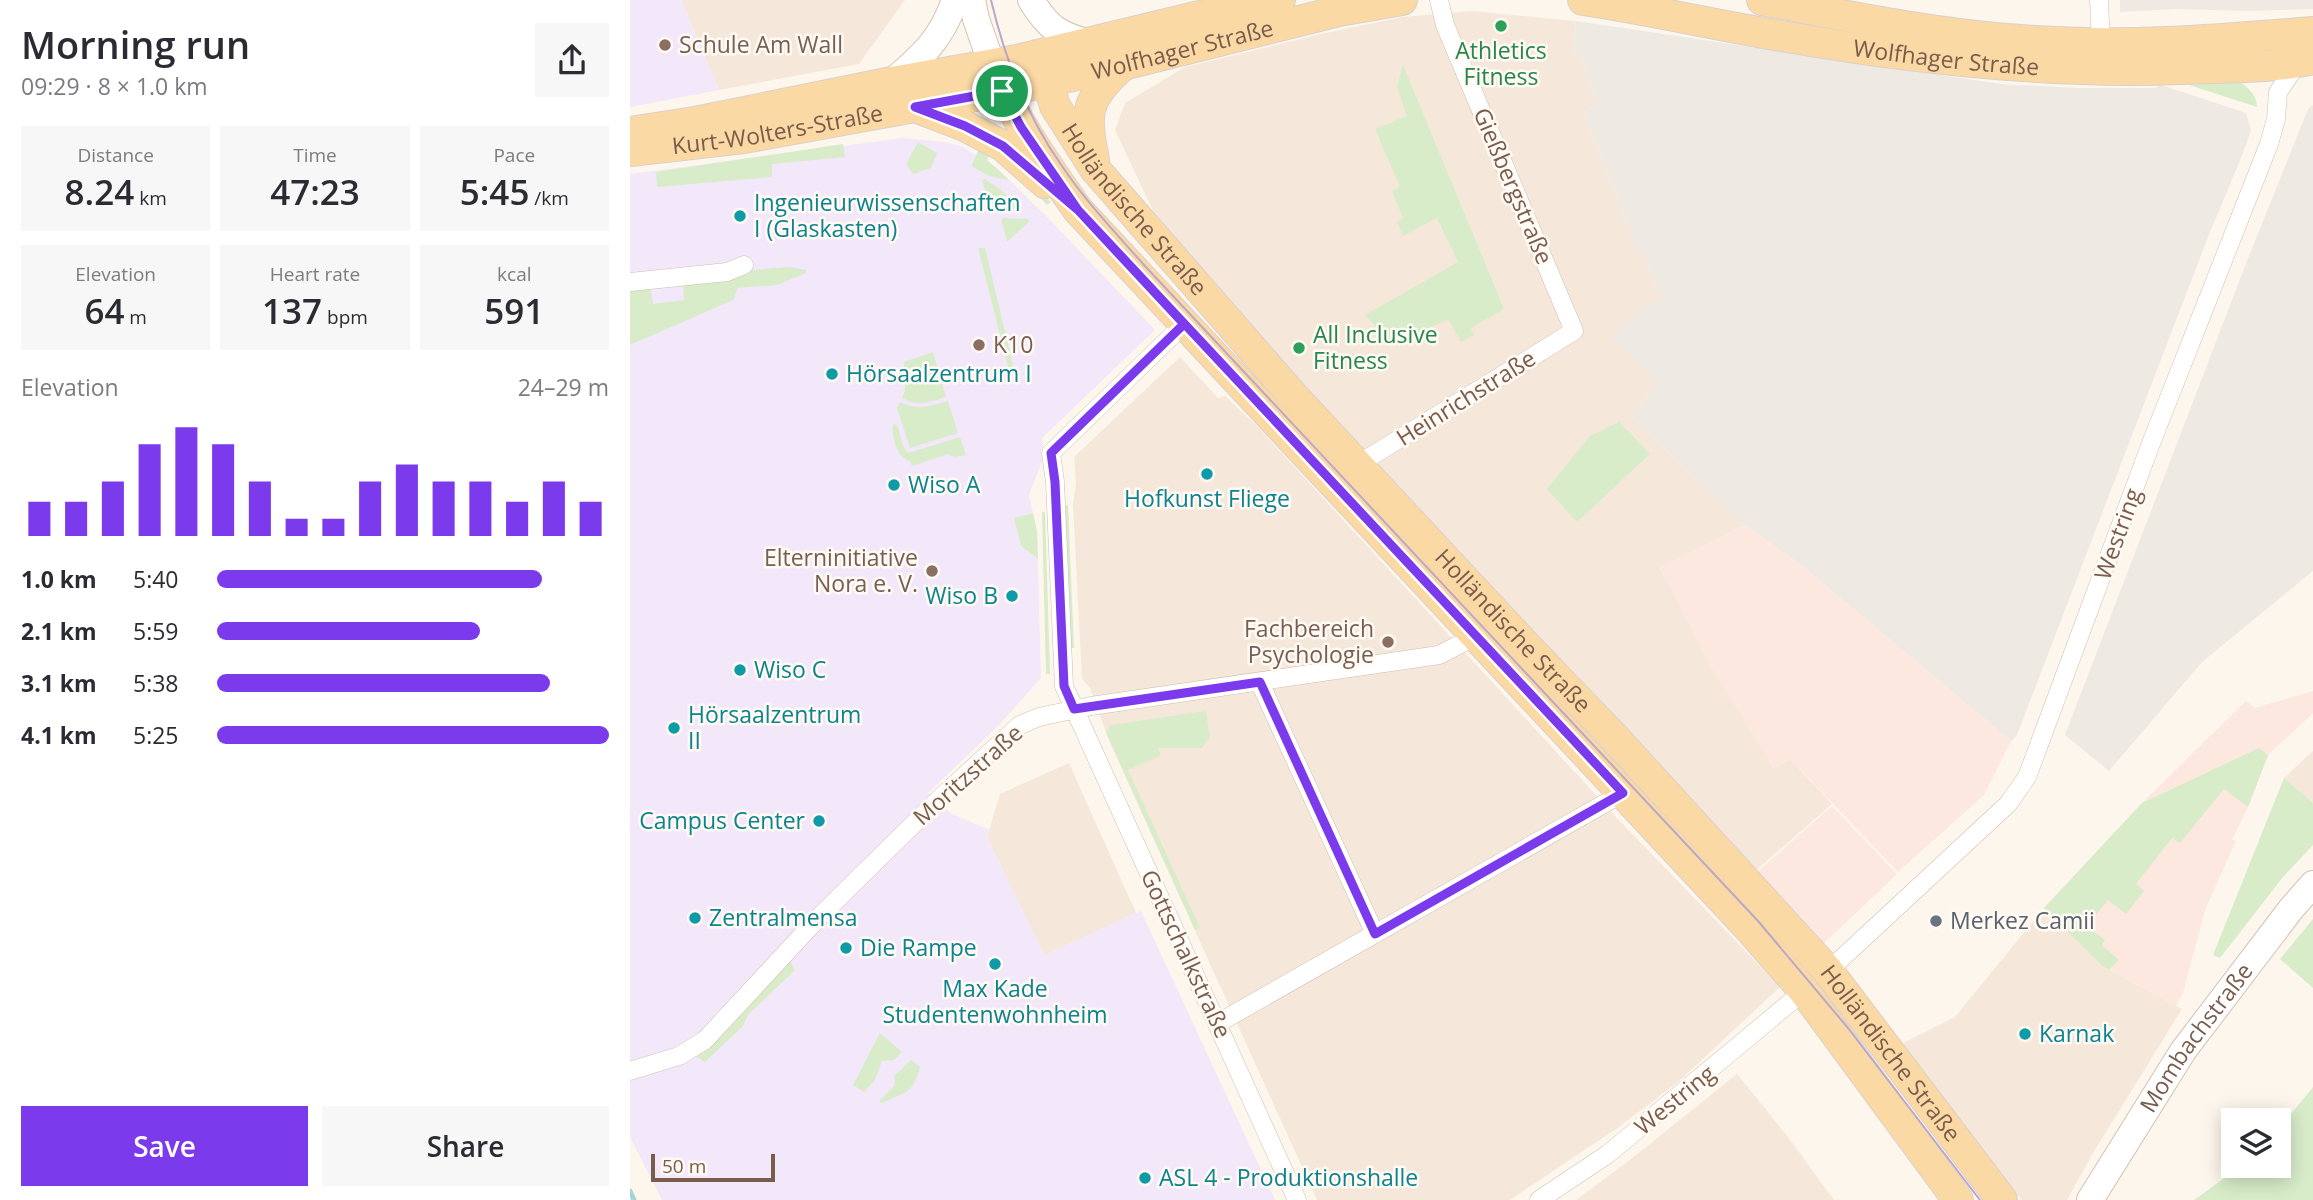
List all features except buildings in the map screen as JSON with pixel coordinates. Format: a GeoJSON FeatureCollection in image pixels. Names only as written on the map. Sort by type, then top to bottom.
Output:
{"type":"FeatureCollection","features":[{"type":"Feature","properties":{"kind":"main road","name":"Wolfhager Straße"},"geometry":{"type":"LineString","coordinates":[[1042,69],[1090,43],[1280,0]]}},
{"type":"Feature","properties":{"kind":"main road","name":"Wolfhager Straße"},"geometry":{"type":"LineString","coordinates":[[1042,69],[1123,65],[1304,19],[1402,0]]}},
{"type":"Feature","properties":{"kind":"main road","name":"Wolfhager Straße"},"geometry":{"type":"LineString","coordinates":[[1583,0],[1762,12],[1837,8],[1951,33],[2101,44],[2313,33]]}},
{"type":"Feature","properties":{"kind":"main road","name":"Wolfhager Straße"},"geometry":{"type":"LineString","coordinates":[[1762,12],[1899,54],[1998,66],[2139,71],[2306,60]]}},
{"type":"Feature","properties":{"kind":"main road"},"geometry":{"type":"LineString","coordinates":[[1096,169],[1087,121],[1089,109],[1096,94],[1123,65]]}},
{"type":"Feature","properties":{"kind":"main road","name":"Kurt-Wolters-Straße"},"geometry":{"type":"LineString","coordinates":[[630,151],[744,138],[915,107],[997,78],[1042,69]]}},
{"type":"Feature","properties":{"kind":"main road","name":"Holländische Straße"},"geometry":{"type":"LineString","coordinates":[[1042,69],[1055,106],[1096,169],[1277,378],[1613,736],[1828,971],[2002,1200]]}},
{"type":"Feature","properties":{"kind":"main road","name":"Kurt-Wolters-Straße"},"geometry":{"type":"LineString","coordinates":[[630,132],[695,122],[892,82],[997,78]]}},
{"type":"Feature","properties":{"kind":"main road","name":"Holländische Straße"},"geometry":{"type":"LineString","coordinates":[[997,78],[1021,127],[1078,210],[1747,926],[1804,991],[1958,1200]]}},
{"type":"Feature","properties":{"kind":"main road"},"geometry":{"type":"LineString","coordinates":[[915,107],[965,126],[1003,146],[1078,210]]}},
{"type":"Feature","properties":{"kind":"street"},"geometry":{"type":"LineString","coordinates":[[892,82],[936,41],[955,0]]}},
{"type":"Feature","properties":{"kind":"street"},"geometry":{"type":"LineString","coordinates":[[972,0],[997,78]]}},
{"type":"Feature","properties":{"kind":"street"},"geometry":{"type":"LineString","coordinates":[[1029,0],[1049,26],[1068,37],[1090,43]]}},
{"type":"Feature","properties":{"kind":"street"},"geometry":{"type":"LineString","coordinates":[[1029,0],[1042,69]]}},
{"type":"Feature","properties":{"kind":"street","name":"Gießbergstraße"},"geometry":{"type":"LineString","coordinates":[[1438,0],[1445,26],[1574,331]]}},
{"type":"Feature","properties":{"kind":"street"},"geometry":{"type":"LineString","coordinates":[[2099,0],[2101,44]]}},
{"type":"Feature","properties":{"kind":"street","name":"Westring"},"geometry":{"type":"LineString","coordinates":[[1828,971],[2008,804],[2027,777],[2150,446],[2269,145],[2276,119],[2278,92],[2306,60],[2313,33]]}},
{"type":"Feature","properties":{"kind":"street"},"geometry":{"type":"LineString","coordinates":[[630,282],[727,272],[744,265]]}},
{"type":"Feature","properties":{"kind":"street","name":"Gottschalkstraße"},"geometry":{"type":"LineString","coordinates":[[1184,324],[1051,453],[1055,482],[1064,686],[1297,1200]]}},
{"type":"Feature","properties":{"kind":"street","name":"Heinrichstraße"},"geometry":{"type":"LineString","coordinates":[[1357,465],[1574,331]]}},
{"type":"Feature","properties":{"kind":"street","name":"Moritzstraße"},"geometry":{"type":"LineString","coordinates":[[630,1071],[679,1056],[705,1040],[821,915],[1020,725],[1040,716],[1074,709],[1439,654],[1476,636]]}},
{"type":"Feature","properties":{"kind":"street"},"geometry":{"type":"LineString","coordinates":[[1260,682],[1375,934]]}},
{"type":"Feature","properties":{"kind":"street"},"geometry":{"type":"LineString","coordinates":[[1218,1023],[1623,793]]}},
{"type":"Feature","properties":{"kind":"street","name":"Mombachstraße"},"geometry":{"type":"LineString","coordinates":[[2090,1200],[2183,1051],[2313,884]]}},
{"type":"Feature","properties":{"kind":"street","name":"Westring"},"geometry":{"type":"LineString","coordinates":[[1539,1200],[1608,1154],[1804,991]]}},
{"type":"Feature","properties":{"kind":"shaded area","name":"Schule Am Wall"},"geometry":{"type":"Polygon","coordinates":[[[630,0],[681,0],[719,90],[630,107],[630,0]]]}},
{"type":"Feature","properties":{"kind":"shaded area"},"geometry":{"type":"Polygon","coordinates":[[[681,0],[905,0],[859,64],[719,90],[681,0]]]}},
{"type":"Feature","properties":{"kind":"shaded area"},"geometry":{"type":"Polygon","coordinates":[[[2120,0],[2313,0],[2313,9],[2120,12],[2120,0]]]}},
{"type":"Feature","properties":{"kind":"shaded area"},"geometry":{"type":"Polygon","coordinates":[[[1472,11],[1576,21],[1573,51],[1579,54],[1598,105],[1584,112],[1632,237],[1661,297],[1635,315],[1657,380],[1632,418],[1745,525],[1660,568],[1774,768],[1790,759],[1832,804],[1751,875],[1481,588],[1157,219],[1115,130],[1125,103],[1185,67],[1402,17],[1472,11]]]}},
{"type":"Feature","properties":{"kind":"shaded area"},"geometry":{"type":"Polygon","coordinates":[[[1576,21],[2001,84],[2080,88],[2155,88],[2161,85],[2246,113],[2251,131],[2241,158],[2208,237],[2017,735],[2011,741],[1800,564],[1745,525],[1632,418],[1657,380],[1611,338],[1635,315],[1661,297],[1632,237],[1584,112],[1598,105],[1579,54],[1573,51],[1576,21]]]}},
{"type":"Feature","properties":{"kind":"shaded area"},"geometry":{"type":"Polygon","coordinates":[[[2313,105],[2313,571],[2202,662],[2109,771],[2065,735],[2247,261],[2308,109],[2313,105]]]}},
{"type":"Feature","properties":{"kind":"shaded area"},"geometry":{"type":"Polygon","coordinates":[[[903,138],[961,146],[996,167],[1155,330],[1042,438],[1045,454],[1029,495],[1037,532],[1041,678],[1000,724],[928,793],[952,814],[989,830],[987,837],[1044,955],[1141,911],[1275,1200],[662,1200],[630,1137],[630,174],[903,138]]]}},
{"type":"Feature","properties":{"kind":"shaded area"},"geometry":{"type":"Polygon","coordinates":[[[1180,357],[1218,398],[1225,396],[1257,426],[1617,818],[1780,987],[1678,1082],[1619,1127],[1510,1200],[1317,1200],[1110,743],[1090,688],[1082,679],[1073,504],[1076,482],[1074,457],[1180,357]]]}},
{"type":"Feature","properties":{"kind":"shaded area"},"geometry":{"type":"Polygon","coordinates":[[[1745,525],[1800,564],[2011,741],[1984,795],[1898,872],[1790,759],[1774,768],[1714,672],[1660,567],[1745,525]]]}},
{"type":"Feature","properties":{"kind":"shaded area"},"geometry":{"type":"Polygon","coordinates":[[[2313,691],[2313,713],[2268,755],[2232,840],[2236,841],[2205,910],[2183,993],[2176,1006],[2102,966],[2044,908],[2142,803],[2246,701],[2255,708],[2313,691]]]}},
{"type":"Feature","properties":{"kind":"shaded area"},"geometry":{"type":"Polygon","coordinates":[[[2313,751],[2313,803],[2284,778],[2313,751]]]}},
{"type":"Feature","properties":{"kind":"shaded area"},"geometry":{"type":"Polygon","coordinates":[[[1069,763],[1136,913],[1044,956],[987,837],[1000,794],[1069,763]]]}},
{"type":"Feature","properties":{"kind":"shaded area"},"geometry":{"type":"Polygon","coordinates":[[[1832,806],[1897,874],[1820,947],[1753,876],[1832,806]]]}},
{"type":"Feature","properties":{"kind":"shaded area"},"geometry":{"type":"Polygon","coordinates":[[[2044,908],[2102,966],[2182,1009],[2067,1200],[2022,1200],[1983,1157],[1903,1043],[1955,1017],[2044,908]]]}},
{"type":"Feature","properties":{"kind":"shaded area"},"geometry":{"type":"Polygon","coordinates":[[[1737,1074],[1834,1200],[1576,1200],[1631,1159],[1737,1074]]]}},
{"type":"Feature","properties":{"kind":"green space"},"geometry":{"type":"Polygon","coordinates":[[[1403,65],[1504,309],[1471,328],[1474,335],[1461,342],[1448,319],[1393,346],[1365,315],[1458,262],[1437,218],[1403,236],[1397,222],[1403,218],[1392,191],[1400,187],[1375,129],[1407,116],[1397,86],[1403,65]]]}},
{"type":"Feature","properties":{"kind":"green space"},"geometry":{"type":"Polygon","coordinates":[[[2234,79],[2250,90],[2257,107],[2177,81],[2234,79]]]}},
{"type":"Feature","properties":{"kind":"green space"},"geometry":{"type":"Polygon","coordinates":[[[982,141],[1031,181],[1051,202],[1047,205],[1018,174],[991,152],[987,160],[1009,180],[989,176],[973,167],[982,141]]]}},
{"type":"Feature","properties":{"kind":"green space"},"geometry":{"type":"Polygon","coordinates":[[[918,142],[937,153],[931,168],[913,174],[906,164],[918,142]]]}},
{"type":"Feature","properties":{"kind":"green space"},"geometry":{"type":"Polygon","coordinates":[[[843,144],[845,157],[772,164],[772,177],[657,187],[656,172],[843,144]]]}},
{"type":"Feature","properties":{"kind":"green space"},"geometry":{"type":"Polygon","coordinates":[[[985,179],[1000,189],[1019,208],[990,208],[982,180],[985,179]]]}},
{"type":"Feature","properties":{"kind":"green space"},"geometry":{"type":"Polygon","coordinates":[[[1001,219],[1028,219],[1029,222],[1007,242],[1001,219]]]}},
{"type":"Feature","properties":{"kind":"green space"},"geometry":{"type":"Polygon","coordinates":[[[978,248],[985,248],[1014,369],[1009,370],[978,248]]]}},
{"type":"Feature","properties":{"kind":"green space"},"geometry":{"type":"Polygon","coordinates":[[[788,267],[806,270],[806,273],[777,285],[738,288],[733,300],[630,345],[630,288],[650,286],[653,304],[684,300],[683,281],[788,267]]]}},
{"type":"Feature","properties":{"kind":"green space"},"geometry":{"type":"Polygon","coordinates":[[[933,352],[946,397],[918,403],[902,398],[905,390],[904,362],[933,352]]]}},
{"type":"Feature","properties":{"kind":"green space"},"geometry":{"type":"Polygon","coordinates":[[[948,401],[958,433],[910,448],[897,408],[900,402],[918,407],[948,401]]]}},
{"type":"Feature","properties":{"kind":"green space"},"geometry":{"type":"Polygon","coordinates":[[[1619,422],[1650,454],[1577,522],[1547,489],[1590,436],[1619,422]]]}},
{"type":"Feature","properties":{"kind":"green space"},"geometry":{"type":"Polygon","coordinates":[[[893,424],[897,425],[908,453],[960,437],[966,455],[954,457],[948,454],[912,466],[910,461],[901,456],[896,446],[893,424]]]}},
{"type":"Feature","properties":{"kind":"green space"},"geometry":{"type":"Polygon","coordinates":[[[1065,505],[1068,505],[1074,648],[1071,648],[1065,505]]]}},
{"type":"Feature","properties":{"kind":"green space"},"geometry":{"type":"Polygon","coordinates":[[[1042,512],[1045,512],[1050,674],[1046,674],[1042,512]]]}},
{"type":"Feature","properties":{"kind":"green space"},"geometry":{"type":"Polygon","coordinates":[[[1033,513],[1038,559],[1021,546],[1014,518],[1033,513]]]}},
{"type":"Feature","properties":{"kind":"green space"},"geometry":{"type":"Polygon","coordinates":[[[1206,711],[1210,737],[1202,748],[1158,748],[1161,755],[1128,770],[1200,928],[1195,930],[1106,732],[1111,725],[1206,711]]]}},
{"type":"Feature","properties":{"kind":"green space"},"geometry":{"type":"Polygon","coordinates":[[[2259,748],[2268,755],[2248,807],[2224,789],[2180,843],[2172,838],[2136,884],[2144,891],[2126,914],[2108,900],[2087,926],[2105,940],[2102,945],[2119,960],[2109,970],[2102,966],[2044,908],[2142,803],[2259,748]]]}},
{"type":"Feature","properties":{"kind":"green space"},"geometry":{"type":"Polygon","coordinates":[[[2284,778],[2313,803],[2313,845],[2283,877],[2220,958],[2213,955],[2284,778]]]}},
{"type":"Feature","properties":{"kind":"green space"},"geometry":{"type":"Polygon","coordinates":[[[2313,919],[2313,988],[2280,959],[2313,919]]]}},
{"type":"Feature","properties":{"kind":"green space"},"geometry":{"type":"Polygon","coordinates":[[[788,958],[795,970],[748,1015],[743,1026],[705,1062],[694,1055],[788,958]]]}},
{"type":"Feature","properties":{"kind":"green space"},"geometry":{"type":"Polygon","coordinates":[[[880,1033],[902,1052],[894,1060],[882,1061],[875,1080],[864,1092],[853,1085],[880,1033]]]}},
{"type":"Feature","properties":{"kind":"green space"},"geometry":{"type":"Polygon","coordinates":[[[911,1060],[920,1067],[911,1088],[882,1103],[879,1101],[895,1085],[894,1076],[911,1060]]]}},
{"type":"Feature","properties":{"kind":"green space"},"geometry":{"type":"Polygon","coordinates":[[[2313,1087],[2313,1200],[2194,1200],[2224,1178],[2291,1178],[2291,1114],[2313,1087]]]}},
{"type":"Feature","properties":{"kind":"waterway"},"geometry":{"type":"LineString","coordinates":[[630,1191],[634,1200]]}},
{"type":"Feature","properties":{"kind":"tram line"},"geometry":{"type":"LineString","coordinates":[[991,0],[1010,66],[1028,108],[1049,147],[1091,205],[1144,265],[1758,921],[1848,1028],[1980,1200]]}},
{"type":"Feature","properties":{"kind":"place","name":"Athletics Fitness"},"geometry":{"type":"Point","coordinates":[1501,26]}},
{"type":"Feature","properties":{"kind":"place","name":"Schule Am Wall"},"geometry":{"type":"Point","coordinates":[665,45]}},
{"type":"Feature","properties":{"kind":"place","name":"Ingenieurwissenschaften I (Glaskasten)"},"geometry":{"type":"Point","coordinates":[740,216]}},
{"type":"Feature","properties":{"kind":"place","name":"K10"},"geometry":{"type":"Point","coordinates":[979,345]}},
{"type":"Feature","properties":{"kind":"place","name":"All Inclusive Fitness"},"geometry":{"type":"Point","coordinates":[1299,348]}},
{"type":"Feature","properties":{"kind":"place","name":"Hörsaalzentrum I"},"geometry":{"type":"Point","coordinates":[832,374]}},
{"type":"Feature","properties":{"kind":"place","name":"Hofkunst Fliege"},"geometry":{"type":"Point","coordinates":[1207,474]}},
{"type":"Feature","properties":{"kind":"place","name":"Wiso A"},"geometry":{"type":"Point","coordinates":[894,485]}},
{"type":"Feature","properties":{"kind":"place","name":"Elterninitiative Nora e. V."},"geometry":{"type":"Point","coordinates":[932,571]}},
{"type":"Feature","properties":{"kind":"place","name":"Wiso B"},"geometry":{"type":"Point","coordinates":[1012,596]}},
{"type":"Feature","properties":{"kind":"place","name":"Fachbereich Psychologie"},"geometry":{"type":"Point","coordinates":[1388,642]}},
{"type":"Feature","properties":{"kind":"place","name":"Wiso C"},"geometry":{"type":"Point","coordinates":[740,670]}},
{"type":"Feature","properties":{"kind":"place","name":"Hörsaalzentrum II"},"geometry":{"type":"Point","coordinates":[674,728]}},
{"type":"Feature","properties":{"kind":"place","name":"Campus Center"},"geometry":{"type":"Point","coordinates":[819,821]}},
{"type":"Feature","properties":{"kind":"place","name":"Zentralmensa"},"geometry":{"type":"Point","coordinates":[695,918]}},
{"type":"Feature","properties":{"kind":"place","name":"Merkez Camii"},"geometry":{"type":"Point","coordinates":[1936,921]}},
{"type":"Feature","properties":{"kind":"place","name":"Die Rampe"},"geometry":{"type":"Point","coordinates":[846,948]}},
{"type":"Feature","properties":{"kind":"place","name":"Max Kade Studentenwohnheim"},"geometry":{"type":"Point","coordinates":[995,964]}},
{"type":"Feature","properties":{"kind":"place","name":"Karnak"},"geometry":{"type":"Point","coordinates":[2025,1034]}},
{"type":"Feature","properties":{"kind":"place","name":"ASL 4 - Produktionshalle"},"geometry":{"type":"Point","coordinates":[1145,1178]}},
{"type":"Feature","properties":{"kind":"route"},"geometry":{"type":"LineString","coordinates":[[1002,91],[915,107],[965,126],[1003,146],[1078,210],[1623,793],[1375,934],[1260,682],[1074,709],[1064,686],[1055,482],[1051,453],[1184,324],[1078,210],[1021,127],[1002,91]]}}]}
